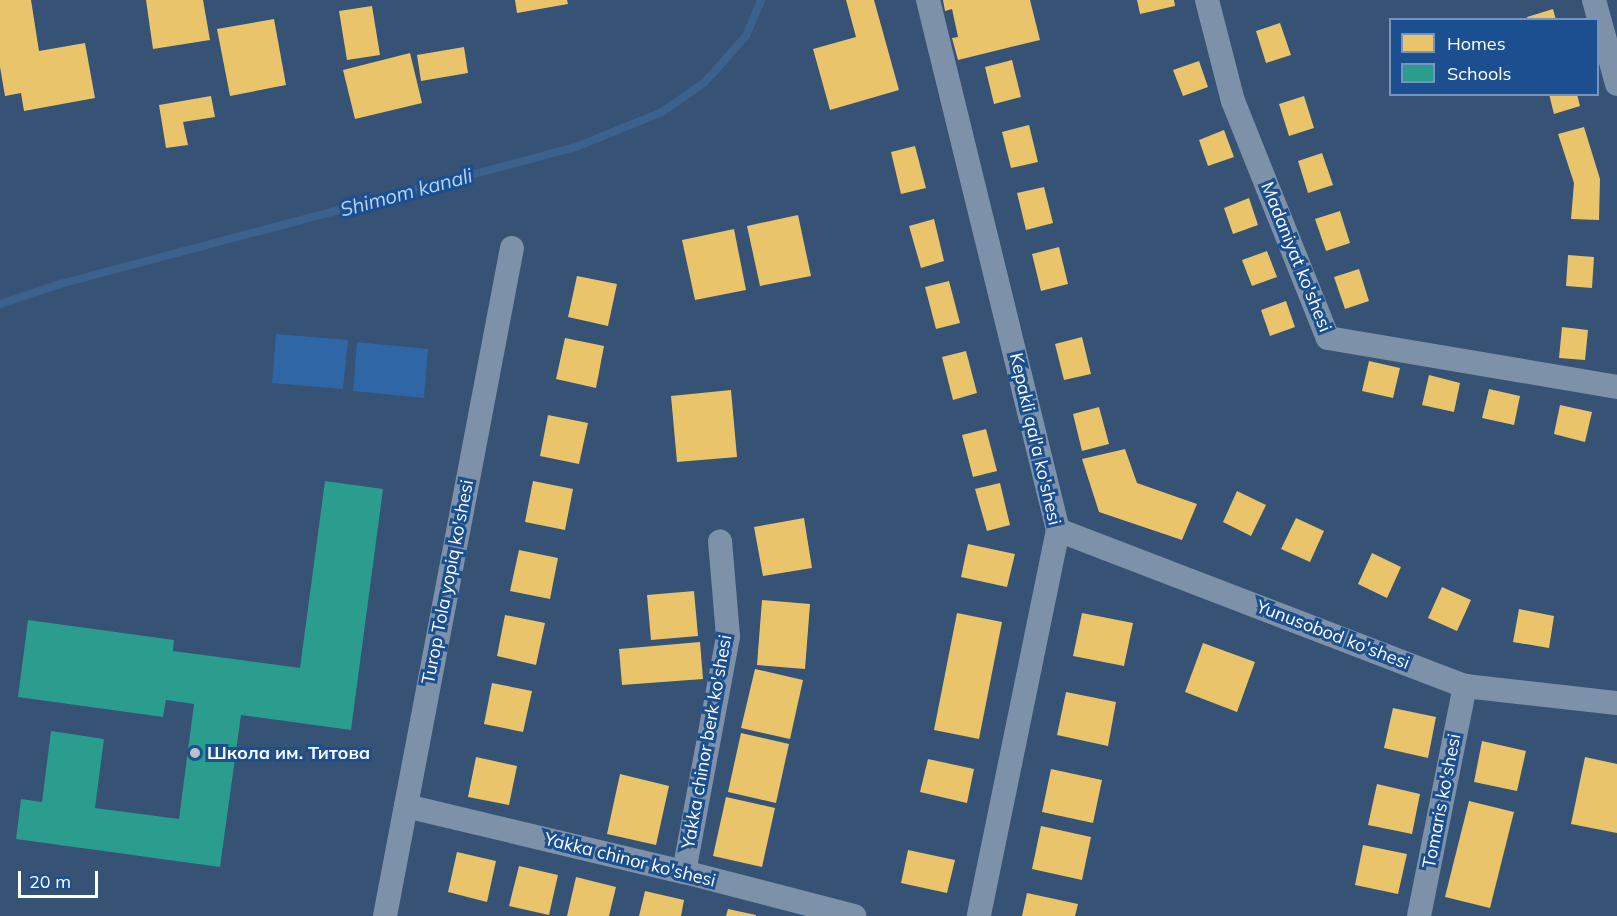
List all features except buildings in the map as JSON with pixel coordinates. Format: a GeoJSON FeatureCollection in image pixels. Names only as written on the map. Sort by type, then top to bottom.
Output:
{"type":"FeatureCollection","features":[{"type":"Feature","properties":{"kind":"street","name":"Kepakli qal'a ko'shesi"},"geometry":{"type":"LineString","coordinates":[[928,0],[1058,530],[979,916]]}},
{"type":"Feature","properties":{"kind":"street","name":"Madaniyat ko'shesi"},"geometry":{"type":"LineString","coordinates":[[1207,0],[1233,101],[1328,338],[1617,387]]}},
{"type":"Feature","properties":{"kind":"street"},"geometry":{"type":"LineString","coordinates":[[1594,0],[1599,18]]}},
{"type":"Feature","properties":{"kind":"street"},"geometry":{"type":"LineString","coordinates":[[1599,18],[1617,84]]}},
{"type":"Feature","properties":{"kind":"street","name":"Turop Tola yopiq ko'shesi"},"geometry":{"type":"LineString","coordinates":[[385,916],[512,248]]}},
{"type":"Feature","properties":{"kind":"street","name":"Yunusobod ko'shesi"},"geometry":{"type":"LineString","coordinates":[[1058,530],[1466,686],[1617,703]]}},
{"type":"Feature","properties":{"kind":"street","name":"Yakka chinor berk ko'shesi"},"geometry":{"type":"LineString","coordinates":[[684,872],[728,636],[720,541]]}},
{"type":"Feature","properties":{"kind":"street","name":"Tomaris ko'shesi"},"geometry":{"type":"LineString","coordinates":[[1419,916],[1466,686]]}},
{"type":"Feature","properties":{"kind":"street","name":"Yakka chinor ko'shesi"},"geometry":{"type":"LineString","coordinates":[[406,806],[684,872],[854,916]]}},
{"type":"Feature","properties":{"kind":"shaded area"},"geometry":{"type":"Polygon","coordinates":[[[276,334],[348,340],[343,389],[272,383],[276,334]]]}},
{"type":"Feature","properties":{"kind":"shaded area"},"geometry":{"type":"Polygon","coordinates":[[[357,342],[428,349],[424,398],[353,391],[357,342]]]}},
{"type":"Feature","properties":{"kind":"waterway","name":"Shimom kanali"},"geometry":{"type":"LineString","coordinates":[[0,304],[60,284],[576,147],[662,112],[705,82],[746,36],[761,0]]}},
{"type":"Feature","properties":{"kind":"place","name":"Школа им. Титова"},"geometry":{"type":"Point","coordinates":[195,753]}}]}
